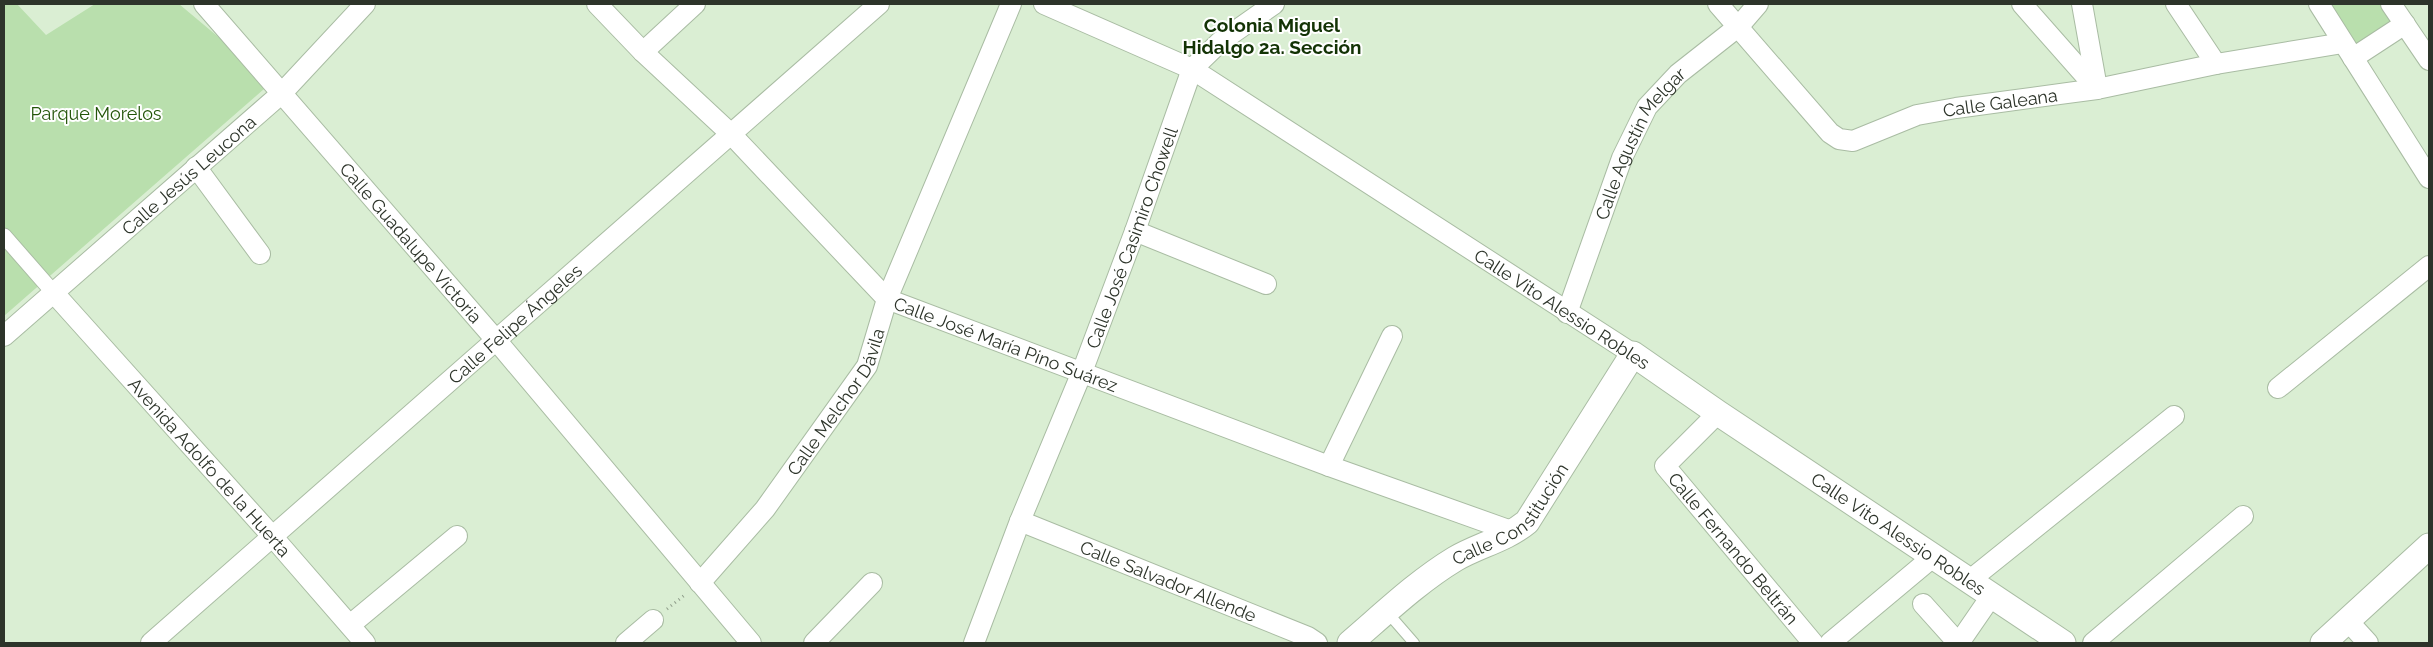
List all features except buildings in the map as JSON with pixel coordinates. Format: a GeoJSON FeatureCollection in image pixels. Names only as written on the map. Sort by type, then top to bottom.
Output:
{"type":"FeatureCollection","features":[{"type":"Feature","properties":{"kind":"street","name":"Calle Guadalupe Victoria"},"geometry":{"type":"LineString","coordinates":[[204,4],[496,340],[751,643]]}},
{"type":"Feature","properties":{"kind":"street","name":"Calle Jesús Leucona"},"geometry":{"type":"LineString","coordinates":[[4,336],[196,166],[282,93],[365,4]]}},
{"type":"Feature","properties":{"kind":"street","name":"Calle José María Pino Suárez"},"geometry":{"type":"LineString","coordinates":[[598,4],[643,52],[731,134],[887,299],[1329,466],[1514,532]]}},
{"type":"Feature","properties":{"kind":"street"},"geometry":{"type":"LineString","coordinates":[[643,52],[695,4]]}},
{"type":"Feature","properties":{"kind":"street","name":"Calle Felipe Ángeles"},"geometry":{"type":"LineString","coordinates":[[151,643],[878,4]]}},
{"type":"Feature","properties":{"kind":"street","name":"Calle Melchor Dávila"},"geometry":{"type":"LineString","coordinates":[[700,583],[765,509],[867,366],[887,299],[1011,4]]}},
{"type":"Feature","properties":{"kind":"street","name":"Calle Vito Alessio Robles"},"geometry":{"type":"LineString","coordinates":[[1044,4],[1192,69],[1633,354],[1718,413],[2063,643]]}},
{"type":"Feature","properties":{"kind":"street","name":"Calle José Casimiro Chowell"},"geometry":{"type":"LineString","coordinates":[[974,643],[1020,521],[1082,372],[1135,231],[1192,69],[1220,42],[1274,4]]}},
{"type":"Feature","properties":{"kind":"street","name":"Calle Galeana"},"geometry":{"type":"LineString","coordinates":[[1718,4],[1830,133],[1839,140],[1853,141],[1917,115],[2097,89],[2216,64],[2348,51]]}},
{"type":"Feature","properties":{"kind":"street","name":"Calle Agustín Melgar"},"geometry":{"type":"LineString","coordinates":[[1567,313],[1622,158],[1647,107],[1678,74],[1739,26],[1758,4]]}},
{"type":"Feature","properties":{"kind":"street"},"geometry":{"type":"LineString","coordinates":[[2022,4],[2097,89]]}},
{"type":"Feature","properties":{"kind":"street"},"geometry":{"type":"LineString","coordinates":[[2082,4],[2097,89]]}},
{"type":"Feature","properties":{"kind":"street"},"geometry":{"type":"LineString","coordinates":[[2176,4],[2216,64]]}},
{"type":"Feature","properties":{"kind":"street"},"geometry":{"type":"LineString","coordinates":[[2319,4],[2429,178]]}},
{"type":"Feature","properties":{"kind":"street"},"geometry":{"type":"LineString","coordinates":[[2392,4],[2429,60]]}},
{"type":"Feature","properties":{"kind":"street"},"geometry":{"type":"LineString","coordinates":[[2348,51],[2405,24]]}},
{"type":"Feature","properties":{"kind":"street"},"geometry":{"type":"LineString","coordinates":[[196,166],[260,254]]}},
{"type":"Feature","properties":{"kind":"street"},"geometry":{"type":"LineString","coordinates":[[1135,231],[1266,284]]}},
{"type":"Feature","properties":{"kind":"street"},"geometry":{"type":"LineString","coordinates":[[4,236],[53,292]]}},
{"type":"Feature","properties":{"kind":"street"},"geometry":{"type":"LineString","coordinates":[[2278,388],[2429,266]]}},
{"type":"Feature","properties":{"kind":"street","name":"Avenida Adolfo de la Huerta"},"geometry":{"type":"LineString","coordinates":[[53,292],[272,536],[365,643]]}},
{"type":"Feature","properties":{"kind":"street"},"geometry":{"type":"LineString","coordinates":[[1329,466],[1392,336]]}},
{"type":"Feature","properties":{"kind":"street","name":"Calle Constitución"},"geometry":{"type":"LineString","coordinates":[[1350,643],[1422,581],[1457,558],[1514,532],[1527,522],[1633,354]]}},
{"type":"Feature","properties":{"kind":"street","name":"Calle Fernando Beltrán"},"geometry":{"type":"LineString","coordinates":[[1718,413],[1665,466],[1813,643]]}},
{"type":"Feature","properties":{"kind":"street"},"geometry":{"type":"LineString","coordinates":[[1970,580],[2174,416]]}},
{"type":"Feature","properties":{"kind":"street"},"geometry":{"type":"LineString","coordinates":[[2093,643],[2242,516]]}},
{"type":"Feature","properties":{"kind":"street","name":"Calle Salvador Allende"},"geometry":{"type":"LineString","coordinates":[[1020,521],[1308,637],[1317,643]]}},
{"type":"Feature","properties":{"kind":"street"},"geometry":{"type":"LineString","coordinates":[[350,625],[457,536]]}},
{"type":"Feature","properties":{"kind":"street"},"geometry":{"type":"LineString","coordinates":[[2323,643],[2347,620],[2426,555]]}},
{"type":"Feature","properties":{"kind":"street"},"geometry":{"type":"LineString","coordinates":[[1830,643],[1934,556]]}},
{"type":"Feature","properties":{"kind":"street"},"geometry":{"type":"LineString","coordinates":[[814,643],[872,583]]}},
{"type":"Feature","properties":{"kind":"street"},"geometry":{"type":"LineString","coordinates":[[1923,604],[1959,643],[1992,595]]}},
{"type":"Feature","properties":{"kind":"street"},"geometry":{"type":"LineString","coordinates":[[626,643],[653,620]]}},
{"type":"Feature","properties":{"kind":"street"},"geometry":{"type":"LineString","coordinates":[[2347,620],[2368,643]]}},
{"type":"Feature","properties":{"kind":"lane"},"geometry":{"type":"LineString","coordinates":[[1387,612],[1414,643]]}},
{"type":"Feature","properties":{"kind":"path"},"geometry":{"type":"LineString","coordinates":[[653,620],[700,583]]}},
{"type":"Feature","properties":{"kind":"green space","name":"Parque Morelos"},"geometry":{"type":"Polygon","coordinates":[[[4,4],[17,4],[46,35],[95,4],[179,4],[272,82],[4,316],[4,4]]]}},
{"type":"Feature","properties":{"kind":"green space"},"geometry":{"type":"Polygon","coordinates":[[[2329,4],[2384,4],[2395,21],[2357,46],[2329,4]]]}},
{"type":"Feature","properties":{"kind":"district","name":"Colonia Miguel Hidalgo 2a. Sección"},"geometry":{"type":"Point","coordinates":[1272,36]}}]}
